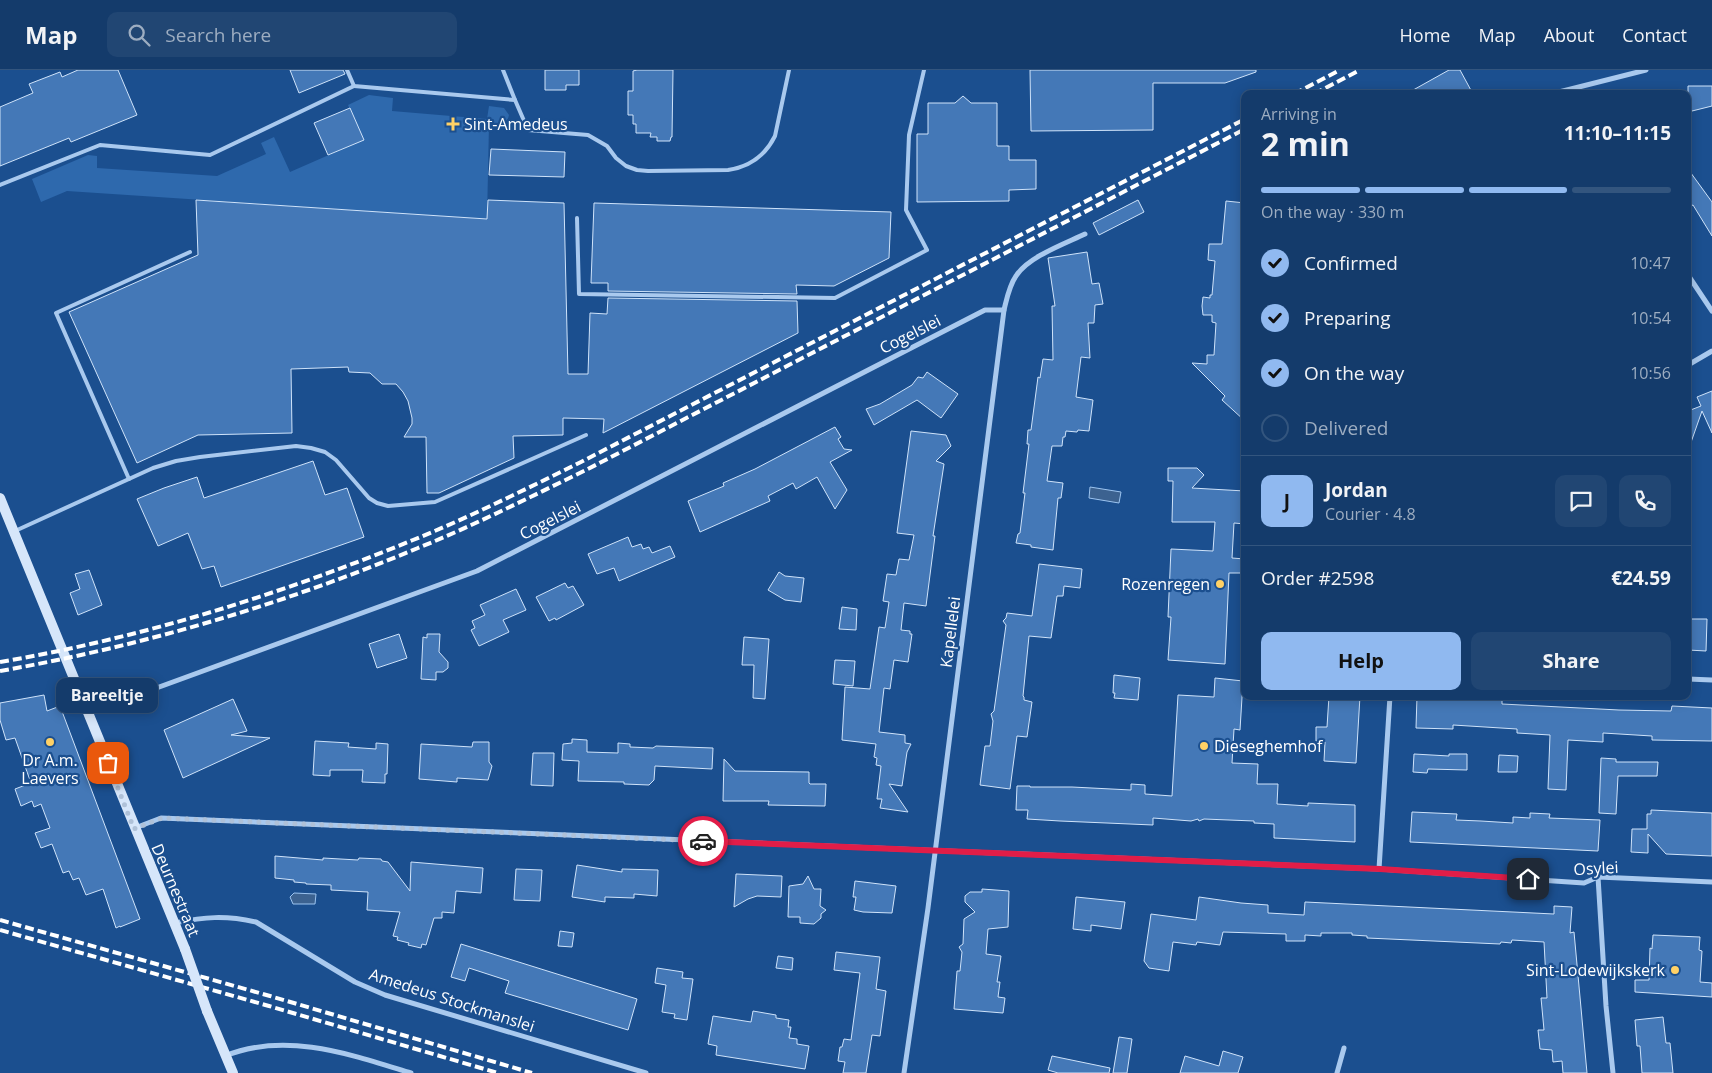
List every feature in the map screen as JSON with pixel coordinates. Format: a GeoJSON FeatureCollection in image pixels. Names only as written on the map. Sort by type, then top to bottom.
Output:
{"type":"FeatureCollection","features":[{"type":"Feature","properties":{"kind":"street"},"geometry":{"type":"LineString","coordinates":[[1567,90],[1646,70]]}},
{"type":"Feature","properties":{"kind":"street","name":"Kapellelei"},"geometry":{"type":"LineString","coordinates":[[904,1073],[935,851],[1004,310],[1012,284],[1023,267],[1031,261],[1085,234]]}},
{"type":"Feature","properties":{"kind":"street"},"geometry":{"type":"LineString","coordinates":[[1691,279],[1710,303],[1712,311]]}},
{"type":"Feature","properties":{"kind":"street","name":"Cogelslei"},"geometry":{"type":"LineString","coordinates":[[88,713],[477,571],[985,310],[1004,310]]}},
{"type":"Feature","properties":{"kind":"street"},"geometry":{"type":"LineString","coordinates":[[1691,363],[1712,351]]}},
{"type":"Feature","properties":{"kind":"street","name":"Deurnestraat"},"geometry":{"type":"LineString","coordinates":[[0,498],[174,923],[224,1056],[233,1073]]}},
{"type":"Feature","properties":{"kind":"street"},"geometry":{"type":"LineString","coordinates":[[1691,679],[1712,680]]}},
{"type":"Feature","properties":{"kind":"street"},"geometry":{"type":"LineString","coordinates":[[1380,869],[1390,700]]}},
{"type":"Feature","properties":{"kind":"street","name":"Osylei"},"geometry":{"type":"LineString","coordinates":[[134,829],[162,818],[1380,869],[1584,883],[1598,877],[1712,882]]}},
{"type":"Feature","properties":{"kind":"street"},"geometry":{"type":"LineString","coordinates":[[1598,877],[1606,1006],[1613,1073]]}},
{"type":"Feature","properties":{"kind":"street","name":"Amedeus Stockmanslei"},"geometry":{"type":"LineString","coordinates":[[174,923],[216,916],[256,922],[355,982],[385,995],[646,1073]]}},
{"type":"Feature","properties":{"kind":"street"},"geometry":{"type":"LineString","coordinates":[[224,1056],[247,1049],[273,1046],[308,1046],[327,1049],[411,1073]]}},
{"type":"Feature","properties":{"kind":"street"},"geometry":{"type":"LineString","coordinates":[[1337,1073],[1344,1048]]}},
{"type":"Feature","properties":{"kind":"lane"},"geometry":{"type":"LineString","coordinates":[[347,70],[354,86]]}},
{"type":"Feature","properties":{"kind":"lane"},"geometry":{"type":"LineString","coordinates":[[503,70],[528,130],[588,135],[607,146],[616,158],[626,166],[648,171],[728,170],[750,164],[772,144],[778,129],[789,70]]}},
{"type":"Feature","properties":{"kind":"lane"},"geometry":{"type":"LineString","coordinates":[[577,218],[579,294],[835,298],[927,250],[906,210],[908,135],[924,70]]}},
{"type":"Feature","properties":{"kind":"lane"},"geometry":{"type":"LineString","coordinates":[[0,185],[100,145],[210,155],[354,86],[515,100]]}},
{"type":"Feature","properties":{"kind":"lane"},"geometry":{"type":"LineString","coordinates":[[129,479],[56,313],[190,252]]}},
{"type":"Feature","properties":{"kind":"lane"},"geometry":{"type":"LineString","coordinates":[[14,531],[153,468],[176,461],[296,446],[311,448],[325,452],[336,460],[369,498],[377,503],[388,506],[435,502],[586,435]]}},
{"type":"Feature","properties":{"kind":"shaded area"},"geometry":{"type":"Polygon","coordinates":[[[369,95],[393,98],[392,111],[487,119],[489,106],[504,108],[509,115],[508,119],[502,124],[489,124],[487,219],[67,191],[41,202],[32,179],[88,155],[97,156],[97,168],[217,176],[266,154],[261,143],[274,137],[290,172],[363,140],[348,105],[369,95]]]}},
{"type":"Feature","properties":{"kind":"shaded area"},"geometry":{"type":"Polygon","coordinates":[[[1090,487],[1121,492],[1119,503],[1089,498],[1090,487]]]}},
{"type":"Feature","properties":{"kind":"shaded area"},"geometry":{"type":"Polygon","coordinates":[[[294,893],[316,894],[315,904],[293,904],[290,897],[294,893]]]}},
{"type":"Feature","properties":{"kind":"building"},"geometry":{"type":"Polygon","coordinates":[[[78,70],[118,70],[137,115],[71,142],[69,138],[0,166],[0,107],[33,93],[29,84],[60,72],[62,77],[78,70]]]}},
{"type":"Feature","properties":{"kind":"building"},"geometry":{"type":"Polygon","coordinates":[[[290,70],[343,70],[345,74],[299,93],[290,70]]]}},
{"type":"Feature","properties":{"kind":"building"},"geometry":{"type":"Polygon","coordinates":[[[545,70],[579,70],[579,85],[566,85],[566,90],[545,90],[545,70]]]}},
{"type":"Feature","properties":{"kind":"building"},"geometry":{"type":"Polygon","coordinates":[[[673,70],[672,137],[670,141],[657,141],[657,137],[650,137],[651,133],[636,133],[633,115],[628,115],[628,91],[633,91],[633,71],[673,70]]]}},
{"type":"Feature","properties":{"kind":"building"},"geometry":{"type":"Polygon","coordinates":[[[1030,70],[1256,70],[1256,72],[1225,83],[1153,83],[1153,130],[1031,131],[1030,70]]]}},
{"type":"Feature","properties":{"kind":"building"},"geometry":{"type":"Polygon","coordinates":[[[1449,70],[1460,70],[1471,90],[1413,90],[1449,70]]]}},
{"type":"Feature","properties":{"kind":"building"},"geometry":{"type":"Polygon","coordinates":[[[1688,86],[1712,86],[1712,106],[1691,111],[1691,90],[1688,90],[1688,86]]]}},
{"type":"Feature","properties":{"kind":"building"},"geometry":{"type":"Polygon","coordinates":[[[963,96],[971,103],[997,103],[997,146],[1009,146],[1009,160],[1036,160],[1036,189],[1009,190],[1009,201],[917,202],[917,134],[928,134],[928,103],[955,103],[963,96]]]}},
{"type":"Feature","properties":{"kind":"building"},"geometry":{"type":"Polygon","coordinates":[[[350,108],[364,140],[328,155],[314,123],[350,108]]]}},
{"type":"Feature","properties":{"kind":"building"},"geometry":{"type":"Polygon","coordinates":[[[491,149],[565,152],[564,177],[489,175],[491,149]]]}},
{"type":"Feature","properties":{"kind":"building"},"geometry":{"type":"Polygon","coordinates":[[[1691,173],[1712,202],[1712,236],[1693,205],[1691,206],[1691,173]]]}},
{"type":"Feature","properties":{"kind":"building"},"geometry":{"type":"Polygon","coordinates":[[[196,200],[487,219],[488,200],[564,203],[568,374],[588,374],[590,313],[607,314],[608,298],[797,301],[798,333],[603,433],[604,419],[563,418],[563,435],[513,436],[514,458],[439,493],[427,493],[426,437],[404,437],[412,424],[412,418],[408,401],[403,392],[396,384],[382,384],[370,373],[349,372],[348,367],[291,369],[292,433],[198,435],[137,463],[69,312],[198,255],[196,200]]]}},
{"type":"Feature","properties":{"kind":"building"},"geometry":{"type":"Polygon","coordinates":[[[1138,200],[1144,212],[1099,235],[1093,223],[1138,200]]]}},
{"type":"Feature","properties":{"kind":"building"},"geometry":{"type":"Polygon","coordinates":[[[1226,201],[1241,203],[1241,417],[1222,400],[1225,396],[1192,363],[1207,364],[1207,355],[1214,355],[1216,323],[1212,322],[1212,315],[1203,315],[1202,306],[1203,297],[1210,298],[1210,295],[1212,295],[1215,261],[1208,260],[1209,244],[1222,244],[1226,201]]]}},
{"type":"Feature","properties":{"kind":"building"},"geometry":{"type":"Polygon","coordinates":[[[594,203],[891,212],[889,258],[834,286],[796,285],[797,294],[608,291],[608,283],[591,283],[594,203]]]}},
{"type":"Feature","properties":{"kind":"building"},"geometry":{"type":"Polygon","coordinates":[[[1087,252],[1092,284],[1099,283],[1103,304],[1095,305],[1094,323],[1088,323],[1090,358],[1081,357],[1076,397],[1093,400],[1089,431],[1066,431],[1062,446],[1052,446],[1047,481],[1063,483],[1061,498],[1058,498],[1053,550],[1031,547],[1031,545],[1016,543],[1020,533],[1025,493],[1023,493],[1029,444],[1027,444],[1028,430],[1031,430],[1038,377],[1040,378],[1043,359],[1053,360],[1052,306],[1055,306],[1048,258],[1087,252]]]}},
{"type":"Feature","properties":{"kind":"building"},"geometry":{"type":"Polygon","coordinates":[[[927,372],[958,394],[941,418],[917,400],[874,425],[866,409],[880,404],[912,385],[918,377],[923,378],[927,372]]]}},
{"type":"Feature","properties":{"kind":"building"},"geometry":{"type":"Polygon","coordinates":[[[1712,391],[1712,433],[1702,411],[1691,442],[1691,410],[1701,406],[1697,397],[1712,391]]]}},
{"type":"Feature","properties":{"kind":"building"},"geometry":{"type":"Polygon","coordinates":[[[835,427],[841,437],[838,439],[844,449],[852,450],[830,462],[847,490],[835,509],[817,477],[796,489],[793,483],[768,496],[770,501],[700,532],[688,501],[724,486],[723,483],[755,469],[835,427]]]}},
{"type":"Feature","properties":{"kind":"building"},"geometry":{"type":"Polygon","coordinates":[[[911,431],[946,435],[951,446],[936,461],[944,464],[933,536],[935,536],[926,606],[904,603],[901,630],[910,631],[910,634],[912,634],[908,662],[894,660],[890,689],[884,688],[879,732],[905,735],[905,743],[911,744],[907,752],[902,786],[889,784],[908,812],[880,808],[882,799],[877,799],[881,766],[876,765],[877,758],[874,757],[876,744],[842,740],[845,687],[870,689],[879,627],[885,628],[889,602],[883,601],[887,574],[896,575],[899,559],[909,560],[914,535],[897,533],[911,431]]]}},
{"type":"Feature","properties":{"kind":"building"},"geometry":{"type":"Polygon","coordinates":[[[313,461],[325,495],[347,488],[364,537],[221,587],[214,566],[202,569],[188,533],[158,546],[137,499],[197,477],[204,498],[313,461]]]}},
{"type":"Feature","properties":{"kind":"building","name":"Rozenregen"},"geometry":{"type":"Polygon","coordinates":[[[1168,468],[1197,468],[1204,475],[1192,488],[1241,491],[1241,524],[1234,523],[1232,558],[1241,559],[1241,573],[1229,573],[1225,664],[1168,660],[1171,617],[1168,617],[1171,549],[1213,551],[1215,522],[1172,522],[1173,481],[1168,481],[1168,468]]]}},
{"type":"Feature","properties":{"kind":"building"},"geometry":{"type":"Polygon","coordinates":[[[628,537],[632,547],[641,544],[643,549],[649,547],[652,553],[670,546],[675,557],[619,581],[614,568],[597,574],[588,554],[628,537]]]}},
{"type":"Feature","properties":{"kind":"building"},"geometry":{"type":"Polygon","coordinates":[[[1039,564],[1082,569],[1080,588],[1064,586],[1063,596],[1057,596],[1051,638],[1029,636],[1023,696],[1024,700],[1032,702],[1027,737],[1017,736],[1010,789],[980,785],[985,746],[990,746],[993,721],[991,714],[994,711],[1006,625],[1003,621],[1007,613],[1032,616],[1039,564]]]}},
{"type":"Feature","properties":{"kind":"building"},"geometry":{"type":"Polygon","coordinates":[[[89,570],[102,605],[78,615],[70,593],[80,589],[75,574],[89,570]]]}},
{"type":"Feature","properties":{"kind":"building"},"geometry":{"type":"Polygon","coordinates":[[[779,572],[785,576],[804,578],[801,602],[785,600],[768,590],[779,572]]]}},
{"type":"Feature","properties":{"kind":"building"},"geometry":{"type":"Polygon","coordinates":[[[565,583],[568,588],[573,586],[584,605],[556,620],[555,618],[549,621],[536,597],[565,583]]]}},
{"type":"Feature","properties":{"kind":"building"},"geometry":{"type":"Polygon","coordinates":[[[516,589],[526,610],[503,620],[509,632],[479,646],[471,630],[475,628],[472,621],[485,615],[480,605],[516,589]]]}},
{"type":"Feature","properties":{"kind":"building"},"geometry":{"type":"Polygon","coordinates":[[[842,607],[857,609],[856,630],[839,629],[842,607]]]}},
{"type":"Feature","properties":{"kind":"building"},"geometry":{"type":"Polygon","coordinates":[[[1691,619],[1707,619],[1706,651],[1691,650],[1691,619]]]}},
{"type":"Feature","properties":{"kind":"building"},"geometry":{"type":"Polygon","coordinates":[[[399,634],[407,658],[377,668],[369,644],[399,634]]]}},
{"type":"Feature","properties":{"kind":"building"},"geometry":{"type":"Polygon","coordinates":[[[427,634],[440,634],[439,652],[448,662],[448,668],[443,672],[436,672],[436,680],[421,679],[423,637],[427,638],[427,634]]]}},
{"type":"Feature","properties":{"kind":"building"},"geometry":{"type":"Polygon","coordinates":[[[744,637],[769,639],[765,699],[753,698],[754,665],[742,665],[744,637]]]}},
{"type":"Feature","properties":{"kind":"building"},"geometry":{"type":"Polygon","coordinates":[[[835,660],[855,661],[853,686],[833,684],[835,660]]]}},
{"type":"Feature","properties":{"kind":"building"},"geometry":{"type":"Polygon","coordinates":[[[1114,675],[1140,678],[1138,700],[1114,698],[1114,675]]]}},
{"type":"Feature","properties":{"kind":"building"},"geometry":{"type":"Polygon","coordinates":[[[1215,678],[1241,681],[1240,730],[1234,729],[1232,763],[1258,764],[1257,784],[1278,784],[1277,804],[1308,806],[1308,803],[1355,805],[1355,842],[1274,838],[1274,824],[1254,823],[1254,821],[1204,819],[1199,821],[1198,819],[1191,821],[1153,818],[1153,825],[1060,821],[1027,819],[1028,810],[1016,810],[1017,786],[1131,790],[1131,784],[1145,785],[1145,794],[1172,796],[1178,695],[1214,697],[1215,678]]]}},
{"type":"Feature","properties":{"kind":"building"},"geometry":{"type":"Polygon","coordinates":[[[44,695],[47,711],[60,706],[140,919],[120,927],[116,928],[103,889],[86,895],[79,878],[73,880],[69,871],[63,873],[52,844],[41,848],[35,833],[50,828],[41,804],[34,807],[32,801],[21,806],[15,789],[31,783],[15,738],[6,740],[0,720],[0,703],[44,695]]]}},
{"type":"Feature","properties":{"kind":"building"},"geometry":{"type":"Polygon","coordinates":[[[233,699],[247,731],[231,735],[270,738],[183,778],[164,730],[233,699]]]}},
{"type":"Feature","properties":{"kind":"building"},"geometry":{"type":"Polygon","coordinates":[[[1329,700],[1360,700],[1356,763],[1324,761],[1325,742],[1316,741],[1316,727],[1327,727],[1329,700]]]}},
{"type":"Feature","properties":{"kind":"building"},"geometry":{"type":"Polygon","coordinates":[[[1417,700],[1502,700],[1502,704],[1619,710],[1671,711],[1672,706],[1712,708],[1712,741],[1652,740],[1652,736],[1603,733],[1603,742],[1568,740],[1566,790],[1548,789],[1550,735],[1517,733],[1517,729],[1453,725],[1453,729],[1416,728],[1417,700]]]}},
{"type":"Feature","properties":{"kind":"building"},"geometry":{"type":"Polygon","coordinates":[[[572,739],[587,740],[587,752],[618,753],[618,743],[630,744],[630,747],[713,748],[712,769],[655,766],[654,780],[649,785],[624,784],[624,782],[578,781],[579,761],[562,760],[563,744],[572,743],[572,739]]]}},
{"type":"Feature","properties":{"kind":"building"},"geometry":{"type":"Polygon","coordinates":[[[315,741],[349,743],[348,747],[376,749],[376,743],[388,744],[385,783],[362,782],[363,770],[330,770],[330,776],[313,775],[315,741]]]}},
{"type":"Feature","properties":{"kind":"building"},"geometry":{"type":"Polygon","coordinates":[[[473,742],[489,742],[489,762],[492,766],[488,780],[457,778],[457,782],[419,779],[421,744],[472,747],[473,742]]]}},
{"type":"Feature","properties":{"kind":"building"},"geometry":{"type":"Polygon","coordinates":[[[533,753],[554,753],[553,786],[531,785],[533,753]]]}},
{"type":"Feature","properties":{"kind":"building"},"geometry":{"type":"Polygon","coordinates":[[[1414,754],[1449,756],[1449,754],[1467,754],[1467,770],[1428,769],[1427,773],[1413,772],[1414,754]]]}},
{"type":"Feature","properties":{"kind":"building"},"geometry":{"type":"Polygon","coordinates":[[[1499,755],[1518,756],[1517,772],[1498,772],[1499,755]]]}},
{"type":"Feature","properties":{"kind":"building"},"geometry":{"type":"Polygon","coordinates":[[[1601,758],[1616,759],[1616,762],[1658,762],[1657,776],[1618,776],[1616,814],[1599,813],[1601,758]]]}},
{"type":"Feature","properties":{"kind":"building"},"geometry":{"type":"Polygon","coordinates":[[[724,759],[735,771],[809,772],[810,784],[826,784],[825,806],[768,805],[769,801],[723,801],[724,759]]]}},
{"type":"Feature","properties":{"kind":"building"},"geometry":{"type":"Polygon","coordinates":[[[1651,810],[1712,813],[1712,856],[1666,854],[1648,834],[1648,853],[1631,852],[1632,829],[1647,829],[1647,814],[1651,814],[1651,810]]]}},
{"type":"Feature","properties":{"kind":"building"},"geometry":{"type":"Polygon","coordinates":[[[1412,812],[1457,814],[1456,820],[1513,823],[1513,817],[1530,818],[1530,813],[1550,814],[1549,818],[1600,820],[1598,851],[1410,842],[1412,812]]]}},
{"type":"Feature","properties":{"kind":"building"},"geometry":{"type":"Polygon","coordinates":[[[275,856],[323,860],[323,858],[381,859],[388,862],[410,891],[411,862],[483,868],[481,893],[456,891],[454,913],[442,912],[442,918],[434,918],[426,945],[422,944],[421,948],[408,945],[409,943],[397,940],[398,937],[393,936],[400,912],[367,910],[368,892],[331,890],[331,885],[306,884],[294,882],[294,880],[275,878],[275,856]]]}},
{"type":"Feature","properties":{"kind":"building"},"geometry":{"type":"Polygon","coordinates":[[[577,865],[622,872],[622,869],[658,870],[657,896],[634,894],[634,898],[605,897],[605,902],[572,897],[577,865]]]}},
{"type":"Feature","properties":{"kind":"building"},"geometry":{"type":"Polygon","coordinates":[[[516,869],[542,870],[540,901],[514,900],[516,869]]]}},
{"type":"Feature","properties":{"kind":"building"},"geometry":{"type":"Polygon","coordinates":[[[736,874],[782,876],[781,897],[757,896],[734,907],[736,874]]]}},
{"type":"Feature","properties":{"kind":"building"},"geometry":{"type":"Polygon","coordinates":[[[808,876],[814,889],[821,889],[820,906],[826,910],[814,924],[800,923],[800,917],[788,917],[789,886],[803,884],[808,876]]]}},
{"type":"Feature","properties":{"kind":"building"},"geometry":{"type":"Polygon","coordinates":[[[855,881],[896,886],[892,913],[854,910],[856,897],[853,897],[855,881]]]}},
{"type":"Feature","properties":{"kind":"building"},"geometry":{"type":"Polygon","coordinates":[[[982,889],[1009,891],[1008,927],[988,929],[986,954],[1001,956],[997,982],[1000,982],[998,997],[1005,998],[1003,1013],[954,1009],[957,971],[960,971],[962,952],[959,947],[963,944],[964,919],[975,912],[965,902],[965,896],[970,892],[982,892],[982,889]]]}},
{"type":"Feature","properties":{"kind":"building"},"geometry":{"type":"Polygon","coordinates":[[[1076,897],[1125,902],[1121,929],[1091,925],[1091,931],[1073,929],[1076,897]]]}},
{"type":"Feature","properties":{"kind":"building"},"geometry":{"type":"Polygon","coordinates":[[[1199,897],[1268,905],[1268,913],[1304,915],[1305,902],[1554,914],[1554,906],[1572,907],[1570,933],[1574,932],[1587,1073],[1563,1073],[1562,1061],[1553,1062],[1552,1050],[1540,1049],[1538,1030],[1544,1030],[1541,998],[1547,998],[1544,942],[1512,940],[1511,943],[1501,942],[1500,944],[1367,938],[1367,936],[1352,935],[1352,933],[1321,933],[1321,936],[1305,935],[1305,941],[1286,941],[1286,934],[1223,932],[1220,945],[1197,942],[1196,945],[1173,942],[1169,971],[1149,968],[1144,961],[1151,914],[1196,920],[1199,897]]]}},
{"type":"Feature","properties":{"kind":"building"},"geometry":{"type":"Polygon","coordinates":[[[560,931],[574,933],[572,947],[558,946],[560,931]]]}},
{"type":"Feature","properties":{"kind":"building","name":"Sint-Lodewijkskerk"},"geometry":{"type":"Polygon","coordinates":[[[1653,935],[1700,937],[1699,950],[1702,951],[1700,982],[1712,983],[1712,997],[1635,992],[1635,980],[1649,980],[1650,948],[1652,949],[1653,935]]]}},
{"type":"Feature","properties":{"kind":"building"},"geometry":{"type":"Polygon","coordinates":[[[461,944],[637,999],[628,1030],[505,993],[509,981],[469,968],[465,981],[451,977],[461,944]]]}},
{"type":"Feature","properties":{"kind":"building"},"geometry":{"type":"Polygon","coordinates":[[[836,952],[880,957],[876,989],[886,991],[880,1036],[872,1035],[866,1073],[843,1073],[845,1062],[838,1061],[840,1047],[842,1047],[844,1039],[851,1040],[860,973],[834,970],[836,952]]]}},
{"type":"Feature","properties":{"kind":"building"},"geometry":{"type":"Polygon","coordinates":[[[778,956],[793,958],[792,970],[776,968],[778,956]]]}},
{"type":"Feature","properties":{"kind":"building"},"geometry":{"type":"Polygon","coordinates":[[[657,968],[683,972],[682,978],[693,979],[687,1020],[674,1018],[675,1014],[662,1012],[666,985],[655,983],[657,968]]]}},
{"type":"Feature","properties":{"kind":"building"},"geometry":{"type":"Polygon","coordinates":[[[753,1011],[776,1015],[776,1018],[789,1020],[788,1027],[791,1027],[789,1038],[797,1039],[797,1044],[809,1046],[805,1069],[716,1055],[717,1046],[708,1044],[713,1016],[751,1022],[753,1011]]]}},
{"type":"Feature","properties":{"kind":"building"},"geometry":{"type":"Polygon","coordinates":[[[1663,1017],[1666,1043],[1670,1043],[1673,1073],[1642,1073],[1640,1046],[1637,1046],[1635,1020],[1663,1017]]]}},
{"type":"Feature","properties":{"kind":"building"},"geometry":{"type":"Polygon","coordinates":[[[1119,1037],[1132,1039],[1127,1073],[1113,1073],[1119,1037]]]}},
{"type":"Feature","properties":{"kind":"building"},"geometry":{"type":"Polygon","coordinates":[[[1223,1051],[1243,1057],[1238,1073],[1180,1073],[1185,1056],[1219,1066],[1223,1051]]]}},
{"type":"Feature","properties":{"kind":"building"},"geometry":{"type":"Polygon","coordinates":[[[1052,1056],[1110,1068],[1109,1073],[1058,1073],[1048,1070],[1052,1056]]]}},
{"type":"Feature","properties":{"kind":"railway"},"geometry":{"type":"LineString","coordinates":[[1302,90],[1340,70]]}},
{"type":"Feature","properties":{"kind":"railway"},"geometry":{"type":"LineString","coordinates":[[1322,90],[1360,70]]}},
{"type":"Feature","properties":{"kind":"railway"},"geometry":{"type":"LineString","coordinates":[[0,662],[106,640],[210,612],[262,596],[363,560],[456,522],[581,462],[1241,121]]}},
{"type":"Feature","properties":{"kind":"railway"},"geometry":{"type":"LineString","coordinates":[[0,671],[107,649],[212,621],[316,587],[439,539],[586,470],[1241,131]]}},
{"type":"Feature","properties":{"kind":"railway"},"geometry":{"type":"LineString","coordinates":[[0,920],[270,996],[532,1073]]}},
{"type":"Feature","properties":{"kind":"railway"},"geometry":{"type":"LineString","coordinates":[[0,930],[498,1073]]}},
{"type":"Feature","properties":{"kind":"way so far"},"geometry":{"type":"LineString","coordinates":[[108,763],[134,829],[162,818],[703,841]]}},
{"type":"Feature","properties":{"kind":"place","name":"Sint-Amedeus"},"geometry":{"type":"Point","coordinates":[453,124]}},
{"type":"Feature","properties":{"kind":"place","name":"Rozenregen"},"geometry":{"type":"Point","coordinates":[1220,584]}},
{"type":"Feature","properties":{"kind":"place","name":"Dr A.m. Laevers"},"geometry":{"type":"Point","coordinates":[50,742]}},
{"type":"Feature","properties":{"kind":"place","name":"Dieseghemhof"},"geometry":{"type":"Point","coordinates":[1204,746]}},
{"type":"Feature","properties":{"kind":"place","name":"Bareeltje"},"geometry":{"type":"Point","coordinates":[108,763]}},
{"type":"Feature","properties":{"kind":"place","name":"Sint-Lodewijkskerk"},"geometry":{"type":"Point","coordinates":[1675,970]}},
{"type":"Feature","properties":{"kind":"route"},"geometry":{"type":"LineString","coordinates":[[703,841],[1380,869],[1528,879]]}}]}
